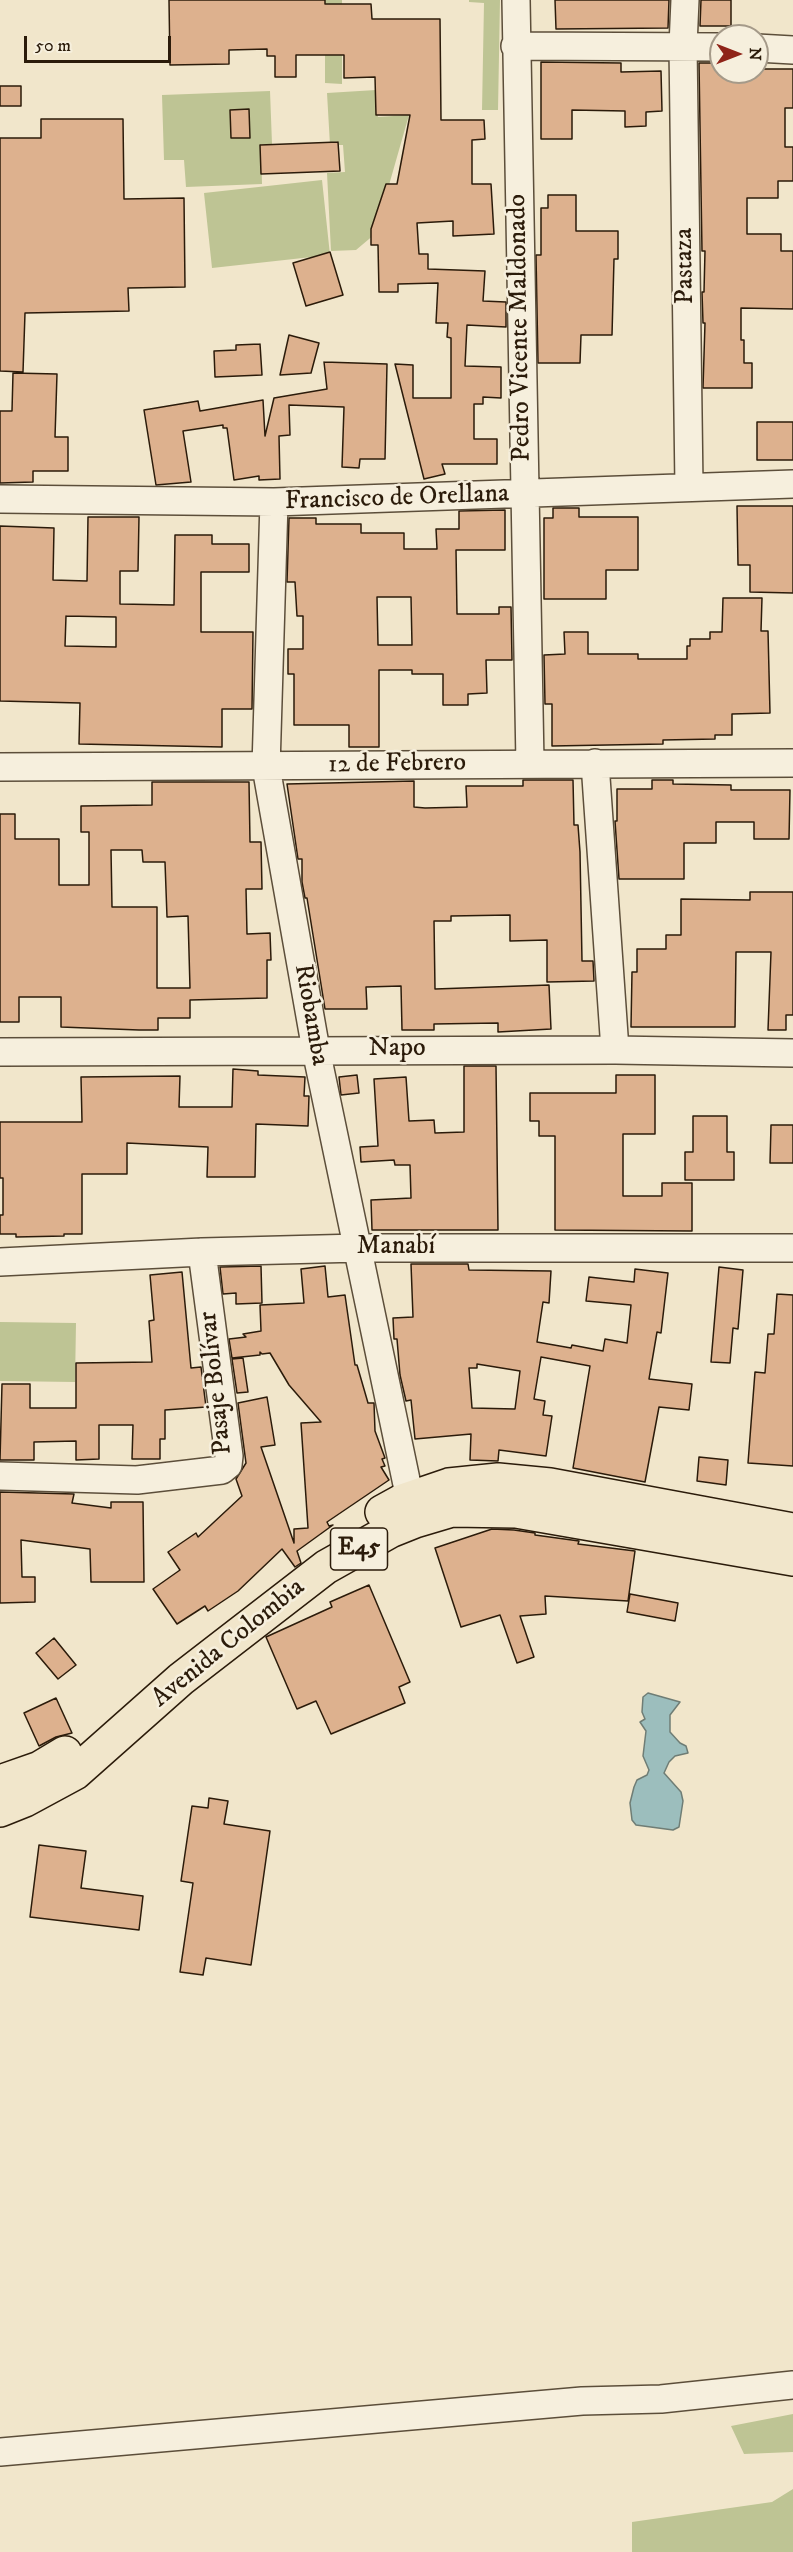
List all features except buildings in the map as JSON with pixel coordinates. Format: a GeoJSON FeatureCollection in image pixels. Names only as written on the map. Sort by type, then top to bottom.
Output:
{"type":"FeatureCollection","features":[{"type":"Feature","properties":{"kind":"main road","name":"Avenida Colombia"},"geometry":{"type":"LineString","coordinates":[[0,1810],[25,1800],[75,1773],[181,1679],[326,1567],[390,1531],[413,1510],[449,1485],[498,1480],[550,1485],[793,1530]]}},
{"type":"Feature","properties":{"kind":"main road","name":"Avenida Colombia"},"geometry":{"type":"LineString","coordinates":[[0,1782],[40,1768],[95,1735],[196,1644],[315,1550],[402,1501],[413,1510],[516,1511],[793,1559]]}},
{"type":"Feature","properties":{"kind":"street","name":"Pedro Vicente Maldonado"},"geometry":{"type":"LineString","coordinates":[[516,0],[515,46],[530,764]]}},
{"type":"Feature","properties":{"kind":"street","name":"Pastaza"},"geometry":{"type":"LineString","coordinates":[[685,0],[683,46],[689,487]]}},
{"type":"Feature","properties":{"kind":"street"},"geometry":{"type":"LineString","coordinates":[[515,46],[709,47]]}},
{"type":"Feature","properties":{"kind":"street"},"geometry":{"type":"LineString","coordinates":[[769,49],[793,50]]}},
{"type":"Feature","properties":{"kind":"street","name":"Francisco de Orellana"},"geometry":{"type":"LineString","coordinates":[[0,499],[274,502],[793,484]]}},
{"type":"Feature","properties":{"kind":"street","name":"Riobamba"},"geometry":{"type":"LineString","coordinates":[[274,502],[266,767],[316,1050],[413,1510]]}},
{"type":"Feature","properties":{"kind":"street"},"geometry":{"type":"LineString","coordinates":[[595,763],[615,1050]]}},
{"type":"Feature","properties":{"kind":"street","name":"12 de Febrero"},"geometry":{"type":"LineString","coordinates":[[0,767],[793,763]]}},
{"type":"Feature","properties":{"kind":"street","name":"Napo"},"geometry":{"type":"LineString","coordinates":[[0,1052],[615,1050],[793,1053]]}},
{"type":"Feature","properties":{"kind":"street","name":"Manabí"},"geometry":{"type":"LineString","coordinates":[[0,1262],[202,1252],[359,1248],[793,1248]]}},
{"type":"Feature","properties":{"kind":"street","name":"Pasaje Bolívar"},"geometry":{"type":"LineString","coordinates":[[0,1476],[136,1480],[222,1470],[228,1464],[229,1456],[202,1252]]}},
{"type":"Feature","properties":{"kind":"street"},"geometry":{"type":"LineString","coordinates":[[0,2452],[582,2401],[661,2399],[793,2385]]}},
{"type":"Feature","properties":{"kind":"green space"},"geometry":{"type":"Polygon","coordinates":[[[325,0],[342,0],[342,84],[325,83],[325,0]]]}},
{"type":"Feature","properties":{"kind":"green space"},"geometry":{"type":"Polygon","coordinates":[[[469,0],[500,0],[498,110],[482,110],[484,3],[469,2],[469,0]]]}},
{"type":"Feature","properties":{"kind":"green space"},"geometry":{"type":"Polygon","coordinates":[[[376,90],[378,117],[409,115],[375,234],[356,250],[331,251],[327,173],[345,172],[343,145],[330,145],[327,93],[376,90]]]}},
{"type":"Feature","properties":{"kind":"green space"},"geometry":{"type":"Polygon","coordinates":[[[270,91],[272,144],[261,144],[262,184],[186,187],[184,160],[164,160],[162,95],[270,91]]]}},
{"type":"Feature","properties":{"kind":"green space"},"geometry":{"type":"Polygon","coordinates":[[[322,180],[330,255],[212,268],[204,193],[322,180]]]}},
{"type":"Feature","properties":{"kind":"green space"},"geometry":{"type":"Polygon","coordinates":[[[0,1322],[76,1323],[75,1382],[0,1381],[0,1322]]]}},
{"type":"Feature","properties":{"kind":"green space"},"geometry":{"type":"Polygon","coordinates":[[[793,2414],[793,2452],[744,2454],[731,2426],[793,2414]]]}},
{"type":"Feature","properties":{"kind":"green space"},"geometry":{"type":"Polygon","coordinates":[[[793,2489],[793,2552],[632,2552],[632,2522],[772,2502],[793,2489]]]}},
{"type":"Feature","properties":{"kind":"water"},"geometry":{"type":"Polygon","coordinates":[[[648,1693],[680,1702],[670,1715],[670,1732],[686,1746],[688,1753],[675,1756],[664,1773],[681,1792],[683,1801],[679,1827],[673,1830],[636,1825],[632,1820],[630,1803],[634,1787],[637,1780],[647,1775],[649,1770],[643,1756],[646,1731],[640,1722],[645,1719],[642,1712],[643,1697],[648,1693]]]}}]}
